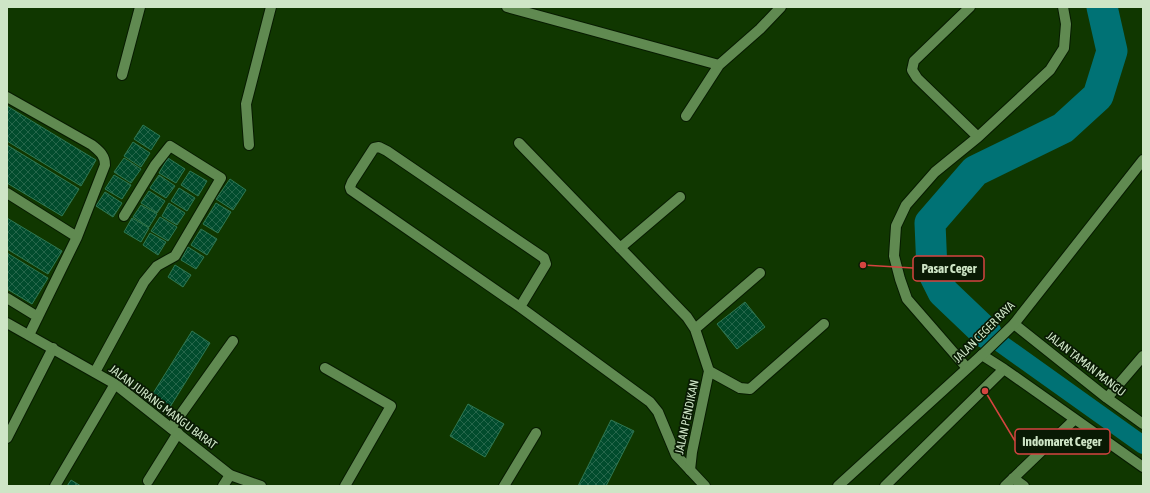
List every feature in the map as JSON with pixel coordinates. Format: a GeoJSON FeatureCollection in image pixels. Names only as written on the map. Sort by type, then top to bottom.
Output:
{"type":"FeatureCollection","features":[{"type":"Feature","properties":{"kind":"street"},"geometry":{"type":"LineString","coordinates":[[122,75],[140,7]]}},
{"type":"Feature","properties":{"kind":"street"},"geometry":{"type":"LineString","coordinates":[[249,145],[246,104],[271,7]]}},
{"type":"Feature","properties":{"kind":"street"},"geometry":{"type":"LineString","coordinates":[[507,7],[719,66]]}},
{"type":"Feature","properties":{"kind":"street"},"geometry":{"type":"LineString","coordinates":[[686,116],[719,66],[760,29],[781,7]]}},
{"type":"Feature","properties":{"kind":"street"},"geometry":{"type":"LineString","coordinates":[[970,7],[914,61],[912,70],[917,78],[978,137]]}},
{"type":"Feature","properties":{"kind":"street"},"geometry":{"type":"LineString","coordinates":[[967,368],[907,299],[894,256],[896,226],[906,205],[935,172],[978,137],[1050,70],[1064,48],[1066,24],[1063,7]]}},
{"type":"Feature","properties":{"kind":"street"},"geometry":{"type":"LineString","coordinates":[[7,97],[92,145],[105,159],[105,165],[77,237],[29,335]]}},
{"type":"Feature","properties":{"kind":"street"},"geometry":{"type":"LineString","coordinates":[[519,143],[687,317],[695,329],[709,371]]}},
{"type":"Feature","properties":{"kind":"street"},"geometry":{"type":"LineString","coordinates":[[94,372],[144,282],[157,266],[175,256],[221,178],[170,146],[155,165],[124,216]]}},
{"type":"Feature","properties":{"kind":"street"},"geometry":{"type":"LineString","coordinates":[[520,307],[546,264],[544,258],[387,151],[379,147],[374,148],[352,182],[350,187],[351,190],[520,307],[650,402],[658,412],[676,455],[690,470]]}},
{"type":"Feature","properties":{"kind":"street","name":"JALAN CEGER RAYA"},"geometry":{"type":"LineString","coordinates":[[838,486],[983,355],[1012,326],[1143,160]]}},
{"type":"Feature","properties":{"kind":"street"},"geometry":{"type":"LineString","coordinates":[[7,193],[77,237]]}},
{"type":"Feature","properties":{"kind":"street"},"geometry":{"type":"LineString","coordinates":[[620,248],[680,197]]}},
{"type":"Feature","properties":{"kind":"street"},"geometry":{"type":"LineString","coordinates":[[695,329],[760,273]]}},
{"type":"Feature","properties":{"kind":"street"},"geometry":{"type":"LineString","coordinates":[[7,298],[38,317]]}},
{"type":"Feature","properties":{"kind":"street","name":"JALAN JURANG MANGU BARAT"},"geometry":{"type":"LineString","coordinates":[[7,323],[115,384],[230,475],[261,486]]}},
{"type":"Feature","properties":{"kind":"street","name":"JALAN PENDIKAN"},"geometry":{"type":"LineString","coordinates":[[704,486],[690,470],[692,452],[709,371],[740,388],[750,389],[824,324]]}},
{"type":"Feature","properties":{"kind":"street","name":"JALAN TAMAN MANGU"},"geometry":{"type":"LineString","coordinates":[[1012,326],[1143,424]]}},
{"type":"Feature","properties":{"kind":"street"},"geometry":{"type":"LineString","coordinates":[[148,482],[175,431],[233,341]]}},
{"type":"Feature","properties":{"kind":"street"},"geometry":{"type":"LineString","coordinates":[[7,438],[53,348]]}},
{"type":"Feature","properties":{"kind":"street"},"geometry":{"type":"LineString","coordinates":[[983,355],[1143,467]]}},
{"type":"Feature","properties":{"kind":"street"},"geometry":{"type":"LineString","coordinates":[[1107,398],[1143,356]]}},
{"type":"Feature","properties":{"kind":"street"},"geometry":{"type":"LineString","coordinates":[[325,368],[391,406],[345,486]]}},
{"type":"Feature","properties":{"kind":"street"},"geometry":{"type":"LineString","coordinates":[[885,486],[1004,369]]}},
{"type":"Feature","properties":{"kind":"street"},"geometry":{"type":"LineString","coordinates":[[55,486],[115,384]]}},
{"type":"Feature","properties":{"kind":"street"},"geometry":{"type":"LineString","coordinates":[[1005,486],[1074,419]]}},
{"type":"Feature","properties":{"kind":"street"},"geometry":{"type":"LineString","coordinates":[[504,486],[536,433]]}},
{"type":"Feature","properties":{"kind":"street"},"geometry":{"type":"LineString","coordinates":[[223,486],[230,475]]}},
{"type":"Feature","properties":{"kind":"street"},"geometry":{"type":"LineString","coordinates":[[1013,478],[1024,486]]}},
{"type":"Feature","properties":{"kind":"building"},"geometry":{"type":"Polygon","coordinates":[[[7,106],[96,160],[81,186],[7,141],[7,106]]]}},
{"type":"Feature","properties":{"kind":"building"},"geometry":{"type":"Polygon","coordinates":[[[143,125],[160,136],[151,150],[134,139],[143,125]]]}},
{"type":"Feature","properties":{"kind":"building"},"geometry":{"type":"Polygon","coordinates":[[[133,142],[150,153],[141,167],[124,156],[133,142]]]}},
{"type":"Feature","properties":{"kind":"building"},"geometry":{"type":"Polygon","coordinates":[[[7,145],[79,189],[62,216],[7,183],[7,145]]]}},
{"type":"Feature","properties":{"kind":"building"},"geometry":{"type":"Polygon","coordinates":[[[124,158],[141,169],[131,183],[114,172],[124,158]]]}},
{"type":"Feature","properties":{"kind":"building"},"geometry":{"type":"Polygon","coordinates":[[[168,158],[185,169],[176,183],[159,173],[168,158]]]}},
{"type":"Feature","properties":{"kind":"building"},"geometry":{"type":"Polygon","coordinates":[[[190,171],[207,181],[198,196],[181,185],[190,171]]]}},
{"type":"Feature","properties":{"kind":"building"},"geometry":{"type":"Polygon","coordinates":[[[114,175],[131,185],[122,199],[105,189],[114,175]]]}},
{"type":"Feature","properties":{"kind":"building"},"geometry":{"type":"Polygon","coordinates":[[[159,175],[175,186],[166,198],[150,188],[159,175]]]}},
{"type":"Feature","properties":{"kind":"building"},"geometry":{"type":"Polygon","coordinates":[[[230,179],[246,190],[233,210],[216,199],[230,179]]]}},
{"type":"Feature","properties":{"kind":"building"},"geometry":{"type":"Polygon","coordinates":[[[179,188],[195,198],[187,211],[171,201],[179,188]]]}},
{"type":"Feature","properties":{"kind":"building"},"geometry":{"type":"Polygon","coordinates":[[[149,191],[165,201],[157,213],[141,203],[149,191]]]}},
{"type":"Feature","properties":{"kind":"building"},"geometry":{"type":"Polygon","coordinates":[[[105,192],[122,203],[113,217],[96,206],[105,192]]]}},
{"type":"Feature","properties":{"kind":"building"},"geometry":{"type":"Polygon","coordinates":[[[169,203],[185,213],[177,225],[162,216],[169,203]]]}},
{"type":"Feature","properties":{"kind":"building"},"geometry":{"type":"Polygon","coordinates":[[[216,203],[231,212],[218,233],[203,224],[216,203]]]}},
{"type":"Feature","properties":{"kind":"building"},"geometry":{"type":"Polygon","coordinates":[[[141,205],[157,214],[149,227],[133,217],[141,205]]]}},
{"type":"Feature","properties":{"kind":"building"},"geometry":{"type":"Polygon","coordinates":[[[160,217],[177,227],[168,241],[151,231],[160,217]]]}},
{"type":"Feature","properties":{"kind":"building"},"geometry":{"type":"Polygon","coordinates":[[[7,218],[62,251],[48,274],[7,249],[7,218]]]}},
{"type":"Feature","properties":{"kind":"building"},"geometry":{"type":"Polygon","coordinates":[[[132,218],[149,228],[141,242],[124,232],[132,218]]]}},
{"type":"Feature","properties":{"kind":"building"},"geometry":{"type":"Polygon","coordinates":[[[201,229],[217,239],[207,255],[191,245],[201,229]]]}},
{"type":"Feature","properties":{"kind":"building"},"geometry":{"type":"Polygon","coordinates":[[[150,233],[166,242],[158,255],[143,245],[150,233]]]}},
{"type":"Feature","properties":{"kind":"building"},"geometry":{"type":"Polygon","coordinates":[[[188,247],[204,257],[196,269],[181,260],[188,247]]]}},
{"type":"Feature","properties":{"kind":"building"},"geometry":{"type":"Polygon","coordinates":[[[7,253],[48,278],[32,304],[7,289],[7,253]]]}},
{"type":"Feature","properties":{"kind":"building"},"geometry":{"type":"Polygon","coordinates":[[[175,265],[191,275],[183,287],[168,277],[175,265]]]}},
{"type":"Feature","properties":{"kind":"building"},"geometry":{"type":"Polygon","coordinates":[[[745,302],[765,327],[737,349],[717,324],[745,302]]]}},
{"type":"Feature","properties":{"kind":"building"},"geometry":{"type":"Polygon","coordinates":[[[192,331],[210,343],[170,407],[152,395],[192,331]]]}},
{"type":"Feature","properties":{"kind":"building"},"geometry":{"type":"Polygon","coordinates":[[[468,404],[504,424],[485,457],[450,436],[468,404]]]}},
{"type":"Feature","properties":{"kind":"building"},"geometry":{"type":"Polygon","coordinates":[[[611,420],[634,431],[606,486],[578,486],[611,420]]]}},
{"type":"Feature","properties":{"kind":"building"},"geometry":{"type":"Polygon","coordinates":[[[71,480],[81,486],[67,486],[71,480]]]}},
{"type":"Feature","properties":{"kind":"waterway"},"geometry":{"type":"LineString","coordinates":[[986,333],[943,292],[932,270],[930,223],[975,171],[1063,128],[1098,96],[1112,51],[1102,7]]}},
{"type":"Feature","properties":{"kind":"waterway"},"geometry":{"type":"LineString","coordinates":[[986,333],[1143,445]]}},
{"type":"Feature","properties":{"kind":"place","name":"Pasar Ceger"},"geometry":{"type":"Point","coordinates":[863,265]}},
{"type":"Feature","properties":{"kind":"place","name":"Indomaret Ceger"},"geometry":{"type":"Point","coordinates":[985,391]}}]}
